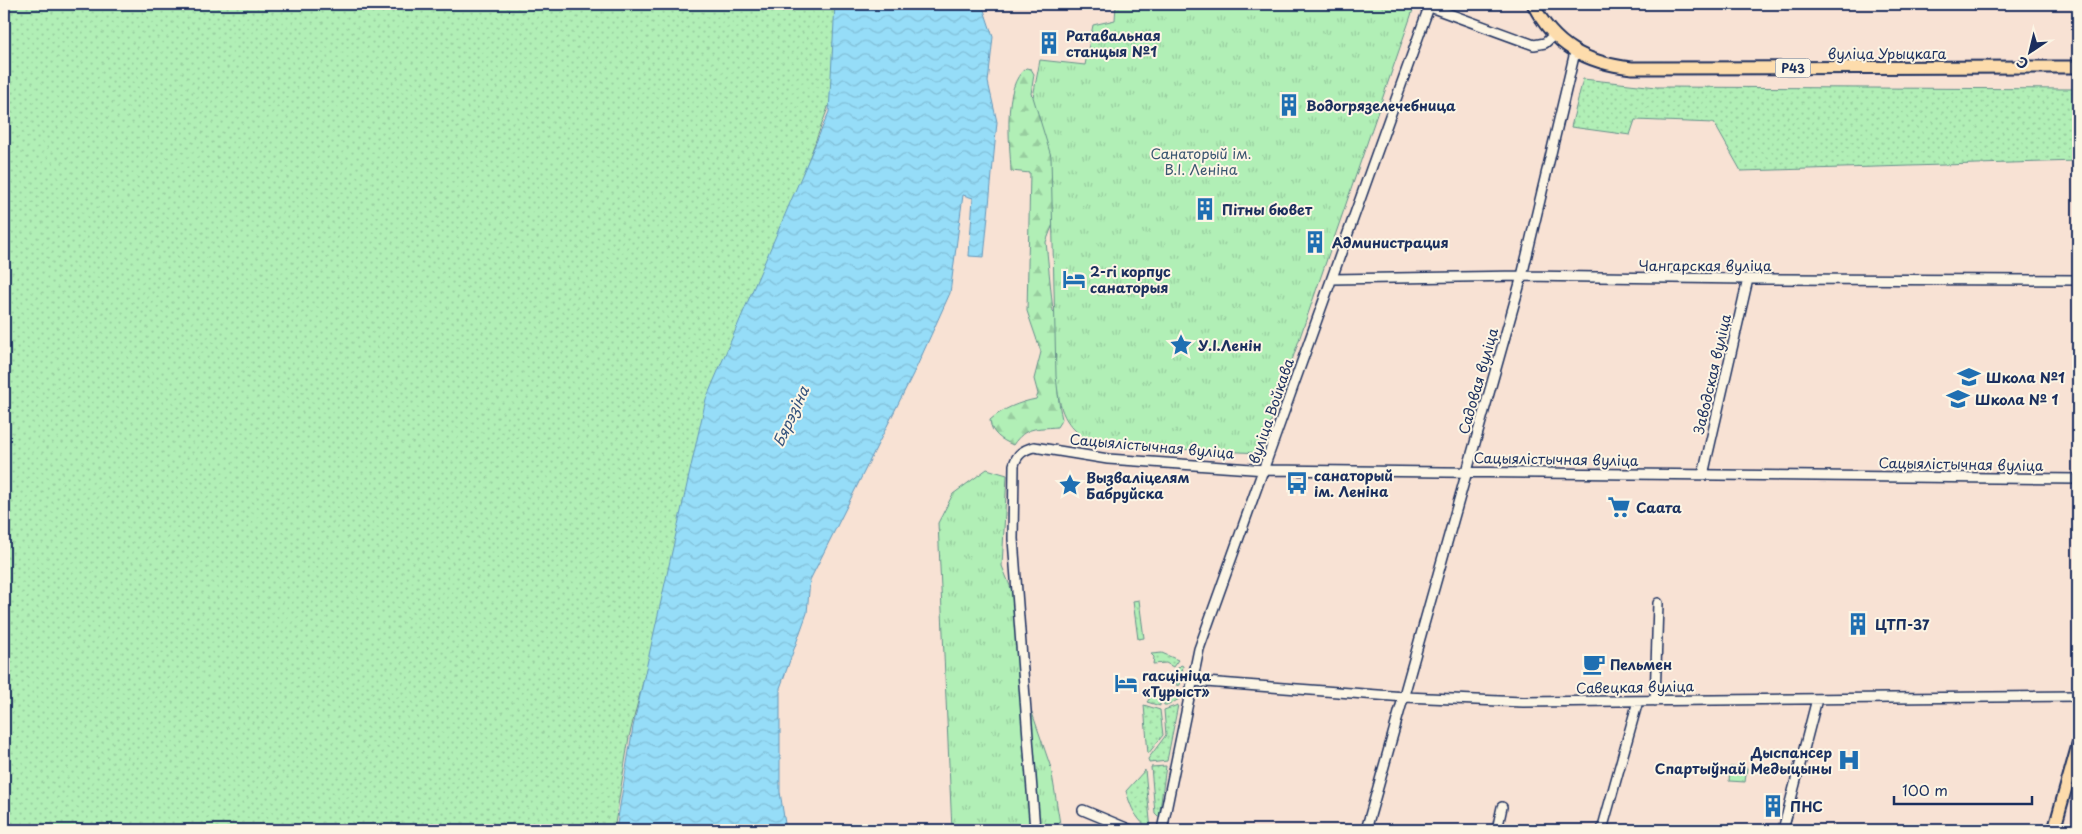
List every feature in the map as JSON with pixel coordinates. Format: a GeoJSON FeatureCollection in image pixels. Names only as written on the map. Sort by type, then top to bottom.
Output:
{"type":"FeatureCollection","features":[{"type":"Feature","properties":{"kind":"main road","name":"вуліца Урыцкага"},"geometry":{"type":"LineString","coordinates":[[1533,4],[1541,21],[1554,35],[1575,52],[1607,66],[1632,68],[2078,68]]}},
{"type":"Feature","properties":{"kind":"main road"},"geometry":{"type":"LineString","coordinates":[[2054,830],[2078,745]]}},
{"type":"Feature","properties":{"kind":"street"},"geometry":{"type":"LineString","coordinates":[[1426,6],[1534,45],[1545,43],[1554,35]]}},
{"type":"Feature","properties":{"kind":"street","name":"вуліца Войкава"},"geometry":{"type":"LineString","coordinates":[[1162,830],[1199,650],[1266,470],[1426,6]]}},
{"type":"Feature","properties":{"kind":"street","name":"Садовая вуліца"},"geometry":{"type":"LineString","coordinates":[[1366,830],[1522,276],[1575,52]]}},
{"type":"Feature","properties":{"kind":"street","name":"Чангарская вуліца"},"geometry":{"type":"LineString","coordinates":[[1332,279],[1522,276],[2078,280]]}},
{"type":"Feature","properties":{"kind":"street","name":"Заводская вуліца"},"geometry":{"type":"LineString","coordinates":[[1703,475],[1748,279]]}},
{"type":"Feature","properties":{"kind":"street","name":"Сацыялістычная вуліца"},"geometry":{"type":"LineString","coordinates":[[1035,830],[1013,539],[1014,465],[1016,456],[1024,450],[1034,447],[1108,459],[1266,470],[2078,479]]}},
{"type":"Feature","properties":{"kind":"street"},"geometry":{"type":"LineString","coordinates":[[1655,701],[1658,603]]}},
{"type":"Feature","properties":{"kind":"street","name":"Савецкая вуліца"},"geometry":{"type":"LineString","coordinates":[[1192,681],[1405,697],[1523,702],[2078,696]]}},
{"type":"Feature","properties":{"kind":"street"},"geometry":{"type":"LineString","coordinates":[[1783,830],[1817,699]]}},
{"type":"Feature","properties":{"kind":"street"},"geometry":{"type":"LineString","coordinates":[[1602,830],[1638,701]]}},
{"type":"Feature","properties":{"kind":"street"},"geometry":{"type":"LineString","coordinates":[[1497,830],[1502,807]]}},
{"type":"Feature","properties":{"kind":"street"},"geometry":{"type":"LineString","coordinates":[[1083,810],[1131,830]]}},
{"type":"Feature","properties":{"kind":"green space"},"geometry":{"type":"Polygon","coordinates":[[[4,4],[840,4],[833,94],[702,449],[629,737],[614,830],[4,830],[4,4]]]}},
{"type":"Feature","properties":{"kind":"green space","name":"Санаторый ім. В.І. Леніна"},"geometry":{"type":"Polygon","coordinates":[[[1116,4],[1399,4],[1414,7],[1260,453],[1093,445],[1069,424],[1059,400],[1056,376],[1051,156],[1033,97],[1040,60],[1085,65],[1093,25],[1115,20],[1116,4]]]}},
{"type":"Feature","properties":{"kind":"green space"},"geometry":{"type":"Polygon","coordinates":[[[1026,68],[1031,69],[1034,74],[1031,94],[1035,98],[1070,104],[1053,224],[1046,242],[1053,311],[1063,321],[1057,382],[1062,419],[1057,427],[1027,431],[1013,445],[1001,439],[995,433],[990,420],[1012,406],[1036,399],[1038,394],[1034,379],[1041,352],[1027,311],[1030,173],[1011,171],[1010,101],[1018,76],[1026,68]]]}},
{"type":"Feature","properties":{"kind":"green space"},"geometry":{"type":"Polygon","coordinates":[[[1583,79],[1657,87],[2078,89],[2078,161],[1741,171],[1714,123],[1635,120],[1630,135],[1571,127],[1583,79]]]}},
{"type":"Feature","properties":{"kind":"green space"},"geometry":{"type":"Polygon","coordinates":[[[987,469],[1007,475],[1002,566],[1016,601],[1027,698],[1051,768],[1061,830],[952,830],[938,523],[953,494],[987,469]]]}},
{"type":"Feature","properties":{"kind":"green space"},"geometry":{"type":"Polygon","coordinates":[[[1139,600],[1144,638],[1138,639],[1133,601],[1139,600]]]}},
{"type":"Feature","properties":{"kind":"green space"},"geometry":{"type":"Polygon","coordinates":[[[1162,653],[1178,660],[1173,667],[1166,663],[1153,664],[1154,657],[1151,654],[1162,653]]]}},
{"type":"Feature","properties":{"kind":"green space"},"geometry":{"type":"Polygon","coordinates":[[[1181,665],[1183,666],[1180,685],[1177,686],[1175,671],[1181,665]]]}},
{"type":"Feature","properties":{"kind":"green space"},"geometry":{"type":"Polygon","coordinates":[[[1175,689],[1179,699],[1169,705],[1164,705],[1162,696],[1175,689]]]}},
{"type":"Feature","properties":{"kind":"green space"},"geometry":{"type":"Polygon","coordinates":[[[1153,694],[1160,696],[1160,706],[1147,702],[1153,694]]]}},
{"type":"Feature","properties":{"kind":"green space"},"geometry":{"type":"Polygon","coordinates":[[[1144,705],[1160,710],[1163,735],[1148,754],[1144,705]]]}},
{"type":"Feature","properties":{"kind":"green space"},"geometry":{"type":"Polygon","coordinates":[[[1178,705],[1167,761],[1149,763],[1148,759],[1166,735],[1164,710],[1178,705]]]}},
{"type":"Feature","properties":{"kind":"green space"},"geometry":{"type":"Polygon","coordinates":[[[1166,766],[1159,817],[1155,813],[1151,767],[1166,766]]]}},
{"type":"Feature","properties":{"kind":"green space"},"geometry":{"type":"Polygon","coordinates":[[[1730,767],[1747,768],[1745,782],[1729,781],[1730,767]]]}},
{"type":"Feature","properties":{"kind":"green space"},"geometry":{"type":"Polygon","coordinates":[[[1145,770],[1151,830],[1141,822],[1135,813],[1126,791],[1145,770]]]}},
{"type":"Feature","properties":{"kind":"water","name":"Бярэзіна"},"geometry":{"type":"Polygon","coordinates":[[[835,4],[982,4],[993,37],[988,82],[997,122],[984,257],[969,256],[973,198],[963,195],[950,293],[917,366],[810,580],[807,613],[780,688],[780,792],[786,830],[616,830],[633,727],[706,399],[829,112],[835,4]]]}},
{"type":"Feature","properties":{"kind":"place","name":"Ратавальная станцыя №1"},"geometry":{"type":"Point","coordinates":[1049,43]}},
{"type":"Feature","properties":{"kind":"place","name":"Водогрязелечебница"},"geometry":{"type":"Point","coordinates":[1289,105]}},
{"type":"Feature","properties":{"kind":"place","name":"Пітны бювет"},"geometry":{"type":"Point","coordinates":[1205,209]}},
{"type":"Feature","properties":{"kind":"place","name":"Администрация"},"geometry":{"type":"Point","coordinates":[1315,242]}},
{"type":"Feature","properties":{"kind":"place","name":"2-гі корпус санаторыя"},"geometry":{"type":"Point","coordinates":[1074,279]}},
{"type":"Feature","properties":{"kind":"place","name":"У.І.Ленін"},"geometry":{"type":"Point","coordinates":[1181,345]}},
{"type":"Feature","properties":{"kind":"place","name":"Школа №1"},"geometry":{"type":"Point","coordinates":[1969,377]}},
{"type":"Feature","properties":{"kind":"place","name":"Школа № 1"},"geometry":{"type":"Point","coordinates":[1958,399]}},
{"type":"Feature","properties":{"kind":"place","name":"санаторый ім. Леніна"},"geometry":{"type":"Point","coordinates":[1297,483]}},
{"type":"Feature","properties":{"kind":"place","name":"Вызваліцелям Бабруйска"},"geometry":{"type":"Point","coordinates":[1070,485]}},
{"type":"Feature","properties":{"kind":"place","name":"Саата"},"geometry":{"type":"Point","coordinates":[1619,507]}},
{"type":"Feature","properties":{"kind":"place","name":"ЦТП-37"},"geometry":{"type":"Point","coordinates":[1858,624]}},
{"type":"Feature","properties":{"kind":"place","name":"Пельмен"},"geometry":{"type":"Point","coordinates":[1594,664]}},
{"type":"Feature","properties":{"kind":"place","name":"гасцініца «Турыст»"},"geometry":{"type":"Point","coordinates":[1126,683]}},
{"type":"Feature","properties":{"kind":"place","name":"Дыспансер Спартыўнай Медыцыны"},"geometry":{"type":"Point","coordinates":[1849,760]}},
{"type":"Feature","properties":{"kind":"place","name":"ПНС"},"geometry":{"type":"Point","coordinates":[1773,806]}}]}
